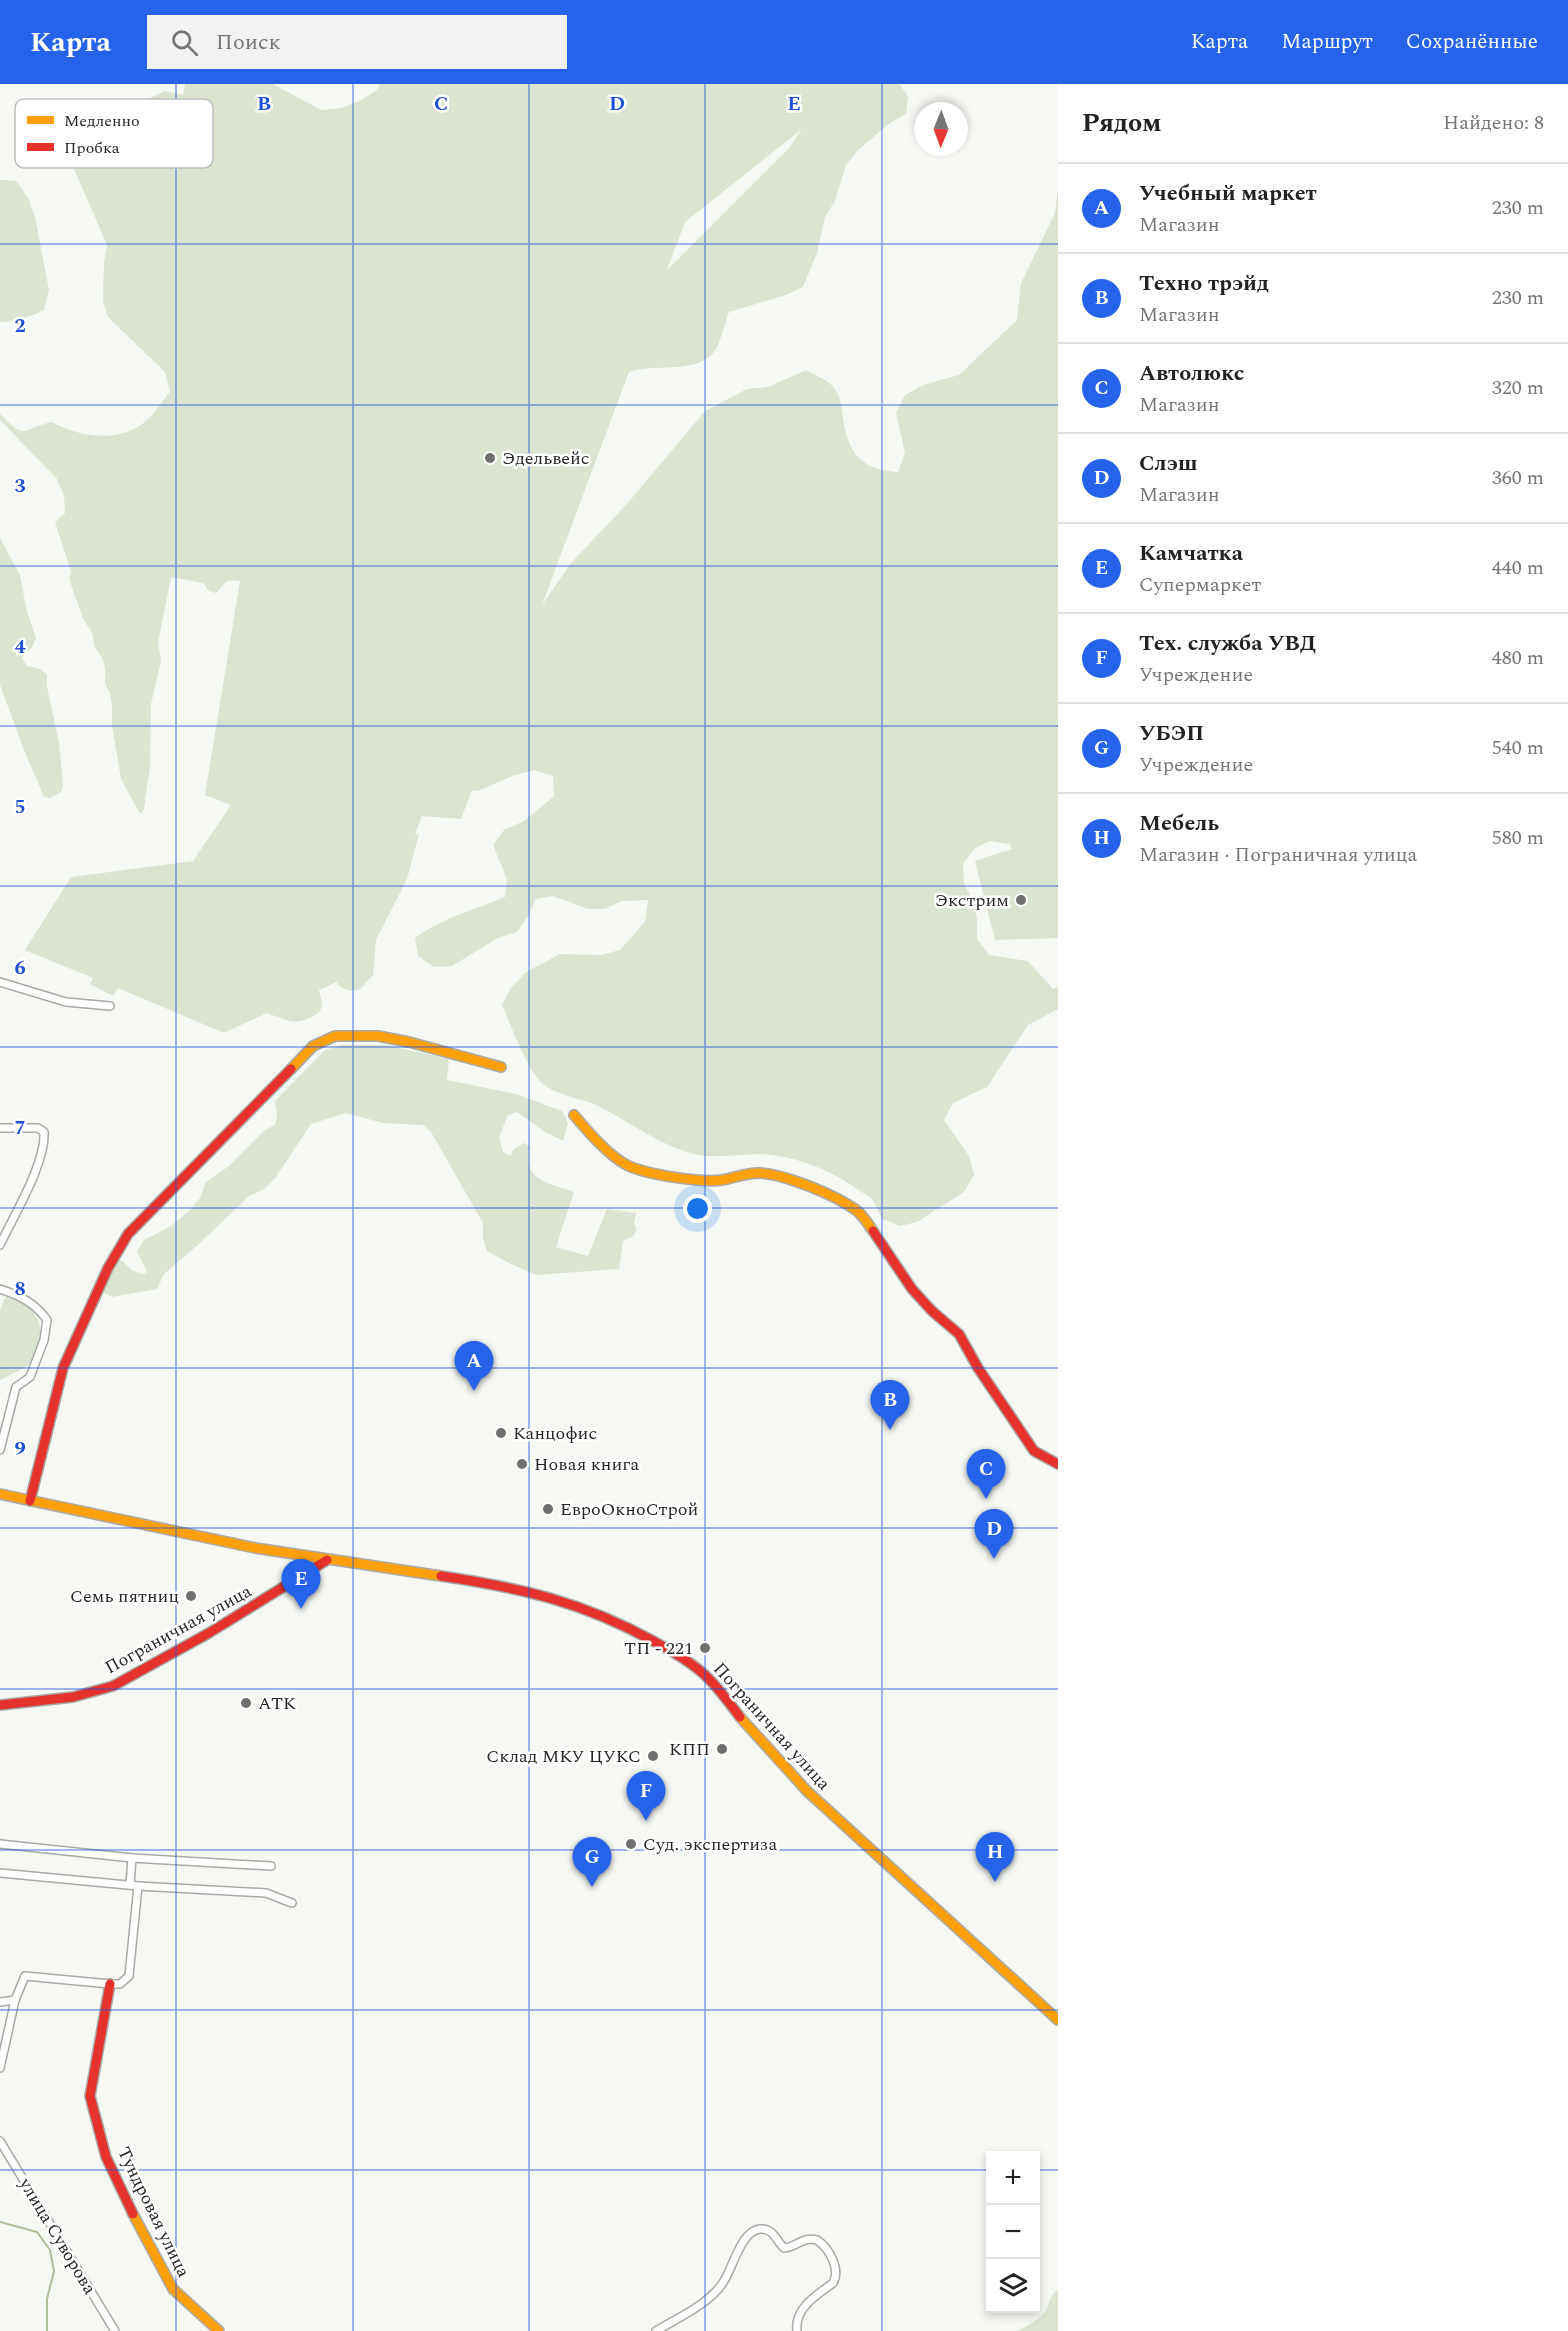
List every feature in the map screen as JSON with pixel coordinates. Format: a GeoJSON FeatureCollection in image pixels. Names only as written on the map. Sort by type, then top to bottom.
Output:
{"type":"FeatureCollection","features":[{"type":"Feature","properties":{"kind":"street"},"geometry":{"type":"LineString","coordinates":[[0,982],[66,1002],[110,1006]]}},
{"type":"Feature","properties":{"kind":"street"},"geometry":{"type":"LineString","coordinates":[[30,1501],[63,1368],[108,1268],[128,1234],[244,1119],[313,1046],[335,1036],[378,1036],[501,1067]]}},
{"type":"Feature","properties":{"kind":"street"},"geometry":{"type":"LineString","coordinates":[[574,1114],[590,1134],[623,1163],[633,1168],[665,1176],[697,1180],[720,1180],[756,1173],[775,1174],[810,1187],[856,1210],[865,1219],[912,1289],[932,1311],[959,1334],[978,1368],[1027,1442],[1038,1455],[1058,1464]]}},
{"type":"Feature","properties":{"kind":"street"},"geometry":{"type":"LineString","coordinates":[[0,1128],[38,1128],[45,1132],[45,1144],[39,1163],[0,1245]]}},
{"type":"Feature","properties":{"kind":"street"},"geometry":{"type":"LineString","coordinates":[[0,1288],[17,1294],[39,1309],[47,1320],[44,1340],[30,1377],[16,1388],[0,1450]]}},
{"type":"Feature","properties":{"kind":"street","name":"Пограничная улица"},"geometry":{"type":"LineString","coordinates":[[0,1494],[255,1548],[475,1580],[542,1594],[613,1619],[671,1650],[698,1669],[715,1685],[765,1746],[818,1802],[1058,2020]]}},
{"type":"Feature","properties":{"kind":"street","name":"Пограничная улица"},"geometry":{"type":"LineString","coordinates":[[0,1705],[73,1697],[113,1686],[209,1633],[327,1560]]}},
{"type":"Feature","properties":{"kind":"street"},"geometry":{"type":"LineString","coordinates":[[0,1844],[132,1858],[271,1866]]}},
{"type":"Feature","properties":{"kind":"street"},"geometry":{"type":"LineString","coordinates":[[130,1886],[132,1858]]}},
{"type":"Feature","properties":{"kind":"street"},"geometry":{"type":"LineString","coordinates":[[0,1873],[130,1886],[266,1893],[292,1903]]}},
{"type":"Feature","properties":{"kind":"street"},"geometry":{"type":"LineString","coordinates":[[0,2068],[15,2000],[25,1976],[120,1984],[129,1976],[138,1886]]}},
{"type":"Feature","properties":{"kind":"street","name":"Тундровая улица"},"geometry":{"type":"LineString","coordinates":[[110,1984],[90,2096],[106,2157],[173,2289],[219,2331]]}},
{"type":"Feature","properties":{"kind":"street"},"geometry":{"type":"LineString","coordinates":[[0,2002],[15,2000]]}},
{"type":"Feature","properties":{"kind":"street"},"geometry":{"type":"LineString","coordinates":[[1047,2008],[1058,2009]]}},
{"type":"Feature","properties":{"kind":"street","name":"улица Суворова"},"geometry":{"type":"LineString","coordinates":[[0,2141],[115,2331]]}},
{"type":"Feature","properties":{"kind":"street"},"geometry":{"type":"LineString","coordinates":[[656,2331],[702,2303],[715,2292],[725,2280],[745,2241],[753,2232],[762,2229],[772,2232],[784,2248],[790,2248],[804,2239],[817,2240],[827,2249],[836,2271],[833,2283],[814,2296],[801,2312],[797,2331]]}},
{"type":"Feature","properties":{"kind":"green space"},"geometry":{"type":"Polygon","coordinates":[[[185,84],[273,84],[321,110],[342,108],[359,101],[376,91],[380,84],[899,84],[908,96],[906,114],[890,123],[857,151],[846,165],[835,201],[825,217],[817,253],[803,287],[786,295],[729,312],[716,349],[697,364],[629,372],[542,605],[571,563],[626,505],[705,411],[747,389],[768,387],[806,370],[821,378],[832,385],[839,396],[847,435],[855,453],[868,465],[898,472],[905,453],[896,413],[905,395],[923,385],[959,375],[1017,320],[1021,283],[1055,213],[1058,189],[1058,938],[995,940],[975,861],[1012,849],[1009,844],[990,841],[974,849],[963,864],[964,884],[974,901],[977,939],[989,955],[1028,961],[1053,989],[1058,987],[1058,1009],[1028,1025],[987,1087],[953,1103],[944,1120],[969,1156],[974,1175],[964,1192],[917,1222],[900,1226],[882,1219],[874,1202],[868,1196],[818,1167],[772,1155],[703,1156],[694,1154],[656,1139],[596,1105],[560,1093],[541,1082],[524,1056],[502,1005],[511,988],[526,972],[560,954],[601,955],[620,950],[645,922],[648,900],[622,901],[605,909],[588,909],[553,896],[536,899],[517,932],[498,938],[452,966],[434,967],[418,956],[415,938],[447,920],[505,897],[507,879],[493,845],[504,830],[524,821],[554,796],[553,776],[534,770],[512,776],[478,791],[472,790],[461,819],[422,816],[415,834],[419,834],[407,879],[376,940],[373,975],[360,989],[351,991],[342,988],[336,982],[319,990],[322,1003],[320,1012],[305,1020],[288,1021],[267,1013],[224,1033],[118,988],[113,996],[90,984],[93,978],[25,950],[71,877],[193,861],[231,805],[205,795],[240,581],[228,581],[216,593],[209,591],[203,583],[171,577],[158,643],[161,661],[151,704],[150,766],[144,808],[142,813],[139,812],[121,779],[112,726],[110,693],[105,684],[105,667],[94,646],[93,635],[83,618],[69,579],[71,572],[55,522],[65,513],[64,496],[57,479],[0,420],[0,414],[20,431],[52,422],[86,434],[112,435],[124,433],[146,421],[170,392],[165,372],[108,317],[103,301],[107,245],[74,168],[213,168],[213,99],[148,99],[165,91],[183,95],[185,84]],[[802,129],[685,222],[667,270],[789,148],[802,129]]]}},
{"type":"Feature","properties":{"kind":"green space"},"geometry":{"type":"Polygon","coordinates":[[[0,180],[16,181],[28,198],[35,217],[49,290],[44,310],[12,321],[0,322],[0,180]]]}},
{"type":"Feature","properties":{"kind":"green space"},"geometry":{"type":"Polygon","coordinates":[[[0,538],[20,575],[27,612],[36,638],[33,646],[22,658],[27,666],[40,669],[47,675],[47,687],[59,743],[63,786],[61,792],[50,798],[44,797],[0,685],[0,538]]]}},
{"type":"Feature","properties":{"kind":"green space"},"geometry":{"type":"Polygon","coordinates":[[[342,1045],[386,1045],[449,1059],[447,1080],[516,1094],[562,1111],[568,1123],[563,1141],[545,1132],[517,1112],[508,1115],[499,1137],[503,1152],[510,1156],[514,1149],[524,1143],[531,1146],[529,1166],[533,1173],[546,1182],[574,1192],[556,1247],[588,1256],[607,1209],[636,1213],[634,1224],[637,1230],[632,1237],[623,1241],[619,1269],[536,1275],[487,1251],[483,1239],[483,1223],[431,1132],[423,1125],[383,1123],[346,1113],[311,1124],[276,1177],[263,1190],[249,1196],[164,1274],[157,1289],[112,1297],[104,1293],[104,1286],[117,1259],[123,1261],[131,1270],[143,1274],[147,1272],[137,1251],[144,1240],[171,1226],[190,1210],[200,1198],[206,1182],[229,1166],[265,1130],[275,1125],[277,1116],[275,1101],[325,1050],[342,1045]]]}},
{"type":"Feature","properties":{"kind":"green space"},"geometry":{"type":"Polygon","coordinates":[[[6,1296],[35,1314],[39,1321],[40,1337],[29,1364],[0,1380],[0,1310],[6,1296]]]}},
{"type":"Feature","properties":{"kind":"green space"},"geometry":{"type":"Polygon","coordinates":[[[1058,2291],[1058,2331],[1018,2331],[1044,2313],[1058,2291]]]}},
{"type":"Feature","properties":{"kind":"waterway"},"geometry":{"type":"LineString","coordinates":[[0,2222],[37,2232],[50,2250],[54,2271],[47,2299],[47,2331]]}},
{"type":"Feature","properties":{"kind":"traffic: slow"},"geometry":{"type":"LineString","coordinates":[[291,1069],[313,1046],[335,1036],[378,1036],[501,1067]]}},
{"type":"Feature","properties":{"kind":"traffic: slow"},"geometry":{"type":"LineString","coordinates":[[574,1115],[608,1152],[631,1167],[663,1175],[713,1181],[758,1173],[781,1177],[808,1186],[847,1204],[861,1214],[873,1231]]}},
{"type":"Feature","properties":{"kind":"traffic: slow"},"geometry":{"type":"LineString","coordinates":[[0,1494],[255,1548],[441,1576]]}},
{"type":"Feature","properties":{"kind":"traffic: slow"},"geometry":{"type":"LineString","coordinates":[[740,1717],[807,1791],[1058,2020]]}},
{"type":"Feature","properties":{"kind":"traffic: slow"},"geometry":{"type":"LineString","coordinates":[[133,2214],[173,2289],[219,2331]]}},
{"type":"Feature","properties":{"kind":"traffic: jam"},"geometry":{"type":"LineString","coordinates":[[30,1501],[63,1368],[108,1268],[128,1234],[291,1069]]}},
{"type":"Feature","properties":{"kind":"traffic: jam"},"geometry":{"type":"LineString","coordinates":[[873,1231],[912,1289],[932,1311],[959,1334],[978,1368],[1034,1451],[1058,1464]]}},
{"type":"Feature","properties":{"kind":"traffic: jam"},"geometry":{"type":"LineString","coordinates":[[0,1705],[73,1697],[113,1686],[209,1633],[327,1560]]}},
{"type":"Feature","properties":{"kind":"traffic: jam"},"geometry":{"type":"LineString","coordinates":[[441,1576],[551,1598],[603,1616],[669,1650],[696,1667],[717,1687],[740,1717]]}},
{"type":"Feature","properties":{"kind":"traffic: jam"},"geometry":{"type":"LineString","coordinates":[[110,1984],[90,2096],[106,2157],[133,2214]]}},
{"type":"Feature","properties":{"kind":"place","name":"Эдельвейс"},"geometry":{"type":"Point","coordinates":[490,458]}},
{"type":"Feature","properties":{"kind":"place","name":"Экстрим"},"geometry":{"type":"Point","coordinates":[1021,900]}},
{"type":"Feature","properties":{"kind":"place","name":"Учебный маркет"},"geometry":{"type":"Point","coordinates":[474,1391]}},
{"type":"Feature","properties":{"kind":"place","name":"Техно трэйд"},"geometry":{"type":"Point","coordinates":[890,1430]}},
{"type":"Feature","properties":{"kind":"place","name":"Канцофис"},"geometry":{"type":"Point","coordinates":[501,1433]}},
{"type":"Feature","properties":{"kind":"place","name":"Новая книга"},"geometry":{"type":"Point","coordinates":[522,1464]}},
{"type":"Feature","properties":{"kind":"place","name":"Автолюкс"},"geometry":{"type":"Point","coordinates":[986,1499]}},
{"type":"Feature","properties":{"kind":"place","name":"ЕвроОкноСтрой"},"geometry":{"type":"Point","coordinates":[548,1509]}},
{"type":"Feature","properties":{"kind":"place","name":"Слэш"},"geometry":{"type":"Point","coordinates":[994,1559]}},
{"type":"Feature","properties":{"kind":"place","name":"Семь пятниц"},"geometry":{"type":"Point","coordinates":[191,1596]}},
{"type":"Feature","properties":{"kind":"place","name":"Камчатка"},"geometry":{"type":"Point","coordinates":[301,1609]}},
{"type":"Feature","properties":{"kind":"place","name":"ТП - 221"},"geometry":{"type":"Point","coordinates":[705,1648]}},
{"type":"Feature","properties":{"kind":"place","name":"АТК"},"geometry":{"type":"Point","coordinates":[246,1703]}},
{"type":"Feature","properties":{"kind":"place","name":"КПП"},"geometry":{"type":"Point","coordinates":[722,1749]}},
{"type":"Feature","properties":{"kind":"place","name":"Склад МКУ ЦУКС"},"geometry":{"type":"Point","coordinates":[653,1756]}},
{"type":"Feature","properties":{"kind":"place","name":"Тех. служба УВД"},"geometry":{"type":"Point","coordinates":[646,1821]}},
{"type":"Feature","properties":{"kind":"place","name":"Суд. экспертиза"},"geometry":{"type":"Point","coordinates":[631,1844]}},
{"type":"Feature","properties":{"kind":"place","name":"Мебель"},"geometry":{"type":"Point","coordinates":[995,1882]}},
{"type":"Feature","properties":{"kind":"place","name":"УБЭП"},"geometry":{"type":"Point","coordinates":[592,1887]}}]}
